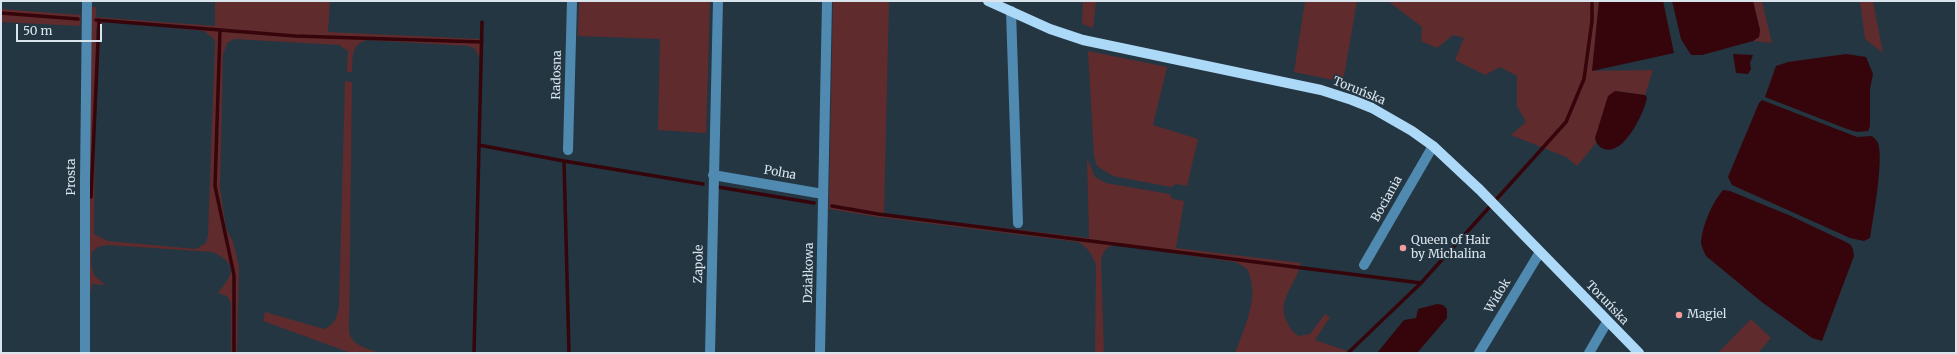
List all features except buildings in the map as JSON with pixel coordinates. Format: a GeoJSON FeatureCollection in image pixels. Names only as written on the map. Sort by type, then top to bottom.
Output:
{"type":"FeatureCollection","features":[{"type":"Feature","properties":{"kind":"main road","name":"Toruńska"},"geometry":{"type":"LineString","coordinates":[[988,1],[1050,29],[1082,40],[1295,84],[1338,95],[1372,108],[1392,119],[1433,146],[1499,210],[1639,353]]}},
{"type":"Feature","properties":{"kind":"street","name":"Prosta"},"geometry":{"type":"LineString","coordinates":[[85,353],[87,1]]}},
{"type":"Feature","properties":{"kind":"street","name":"Radosna"},"geometry":{"type":"LineString","coordinates":[[568,150],[572,1]]}},
{"type":"Feature","properties":{"kind":"street"},"geometry":{"type":"LineString","coordinates":[[713,175],[718,1]]}},
{"type":"Feature","properties":{"kind":"street"},"geometry":{"type":"LineString","coordinates":[[823,194],[827,1]]}},
{"type":"Feature","properties":{"kind":"street"},"geometry":{"type":"LineString","coordinates":[[1010,11],[1018,223]]}},
{"type":"Feature","properties":{"kind":"street","name":"Bociania"},"geometry":{"type":"LineString","coordinates":[[1364,265],[1433,146]]}},
{"type":"Feature","properties":{"kind":"street","name":"Polna"},"geometry":{"type":"LineString","coordinates":[[713,175],[823,194]]}},
{"type":"Feature","properties":{"kind":"street","name":"Zapole"},"geometry":{"type":"LineString","coordinates":[[710,353],[713,175]]}},
{"type":"Feature","properties":{"kind":"street","name":"Działkowa"},"geometry":{"type":"LineString","coordinates":[[820,353],[823,194]]}},
{"type":"Feature","properties":{"kind":"street","name":"Widok"},"geometry":{"type":"LineString","coordinates":[[1479,353],[1540,252]]}},
{"type":"Feature","properties":{"kind":"street"},"geometry":{"type":"LineString","coordinates":[[1589,353],[1607,322]]}},
{"type":"Feature","properties":{"kind":"shaded area"},"geometry":{"type":"Polygon","coordinates":[[[215,1],[330,1],[328,32],[480,39],[480,58],[475,49],[469,46],[367,40],[355,48],[352,72],[347,72],[348,51],[339,45],[234,39],[227,43],[223,55],[220,188],[226,228],[233,242],[239,266],[237,353],[231,353],[231,303],[227,296],[218,293],[230,275],[231,270],[227,261],[213,252],[108,245],[98,247],[92,252],[91,264],[94,275],[105,285],[92,284],[90,294],[88,283],[91,7],[96,7],[96,17],[215,26],[215,1]],[[105,21],[96,28],[94,234],[108,241],[196,249],[206,243],[208,235],[215,40],[204,31],[105,21]]]}},
{"type":"Feature","properties":{"kind":"shaded area"},"geometry":{"type":"Polygon","coordinates":[[[579,1],[710,1],[706,133],[658,130],[660,39],[578,36],[579,1]]]}},
{"type":"Feature","properties":{"kind":"shaded area"},"geometry":{"type":"Polygon","coordinates":[[[833,1],[889,1],[884,214],[1089,238],[1087,158],[1095,177],[1106,183],[1169,194],[1173,199],[1184,201],[1176,248],[1301,263],[1284,305],[1286,320],[1293,331],[1299,336],[1310,334],[1325,314],[1330,317],[1315,340],[1353,353],[1235,353],[1252,302],[1251,281],[1246,268],[1235,262],[1115,245],[1106,249],[1101,259],[1104,353],[1095,353],[1096,265],[1089,252],[1078,242],[878,217],[829,209],[833,1]]]}},
{"type":"Feature","properties":{"kind":"shaded area"},"geometry":{"type":"Polygon","coordinates":[[[1083,1],[1096,1],[1093,28],[1082,24],[1083,1]]]}},
{"type":"Feature","properties":{"kind":"shaded area"},"geometry":{"type":"Polygon","coordinates":[[[1305,1],[1357,1],[1343,82],[1294,72],[1305,1]]]}},
{"type":"Feature","properties":{"kind":"shaded area"},"geometry":{"type":"Polygon","coordinates":[[[1388,1],[1599,1],[1592,71],[1653,70],[1645,95],[1615,91],[1595,138],[1596,143],[1577,166],[1566,157],[1511,135],[1526,122],[1517,106],[1517,76],[1500,67],[1485,75],[1455,60],[1464,38],[1453,35],[1437,48],[1421,41],[1422,27],[1388,1]]]}},
{"type":"Feature","properties":{"kind":"shaded area"},"geometry":{"type":"Polygon","coordinates":[[[1599,1],[1663,1],[1674,53],[1592,71],[1599,1]]]}},
{"type":"Feature","properties":{"kind":"shaded area"},"geometry":{"type":"Polygon","coordinates":[[[1672,1],[1753,1],[1760,30],[1759,37],[1753,41],[1702,55],[1691,55],[1681,39],[1672,1]]]}},
{"type":"Feature","properties":{"kind":"shaded area"},"geometry":{"type":"Polygon","coordinates":[[[1753,1],[1762,1],[1772,43],[1753,41],[1759,37],[1760,30],[1753,1]]]}},
{"type":"Feature","properties":{"kind":"shaded area"},"geometry":{"type":"Polygon","coordinates":[[[1860,1],[1873,1],[1883,53],[1865,39],[1860,1]]]}},
{"type":"Feature","properties":{"kind":"shaded area"},"geometry":{"type":"Polygon","coordinates":[[[1,9],[81,15],[80,26],[1,22],[1,9]]]}},
{"type":"Feature","properties":{"kind":"shaded area"},"geometry":{"type":"Polygon","coordinates":[[[1088,51],[1167,67],[1153,125],[1198,139],[1187,186],[1176,184],[1171,187],[1113,176],[1097,166],[1094,156],[1088,51]]]}},
{"type":"Feature","properties":{"kind":"shaded area"},"geometry":{"type":"Polygon","coordinates":[[[1733,54],[1753,55],[1750,63],[1751,69],[1748,74],[1736,73],[1733,54]]]}},
{"type":"Feature","properties":{"kind":"shaded area"},"geometry":{"type":"Polygon","coordinates":[[[1846,54],[1866,57],[1873,74],[1870,89],[1870,126],[1868,131],[1857,132],[1847,129],[1765,97],[1776,66],[1788,62],[1846,54]]]}},
{"type":"Feature","properties":{"kind":"shaded area"},"geometry":{"type":"Polygon","coordinates":[[[345,81],[352,82],[349,331],[350,336],[360,346],[379,353],[351,353],[263,321],[265,312],[324,329],[333,323],[336,317],[339,306],[345,81]]]}},
{"type":"Feature","properties":{"kind":"shaded area"},"geometry":{"type":"Polygon","coordinates":[[[1615,91],[1645,95],[1647,98],[1637,123],[1626,140],[1619,146],[1611,149],[1604,149],[1598,145],[1595,138],[1608,96],[1615,91]]]}},
{"type":"Feature","properties":{"kind":"shaded area"},"geometry":{"type":"Polygon","coordinates":[[[1762,100],[1857,137],[1872,136],[1877,141],[1880,151],[1880,162],[1870,238],[1864,241],[1850,238],[1732,185],[1728,177],[1759,103],[1762,100]]]}},
{"type":"Feature","properties":{"kind":"shaded area"},"geometry":{"type":"Polygon","coordinates":[[[1723,190],[1730,191],[1791,216],[1850,244],[1853,249],[1854,256],[1822,341],[1812,338],[1763,303],[1706,256],[1701,243],[1702,234],[1712,207],[1723,190]]]}},
{"type":"Feature","properties":{"kind":"shaded area"},"geometry":{"type":"Polygon","coordinates":[[[1437,304],[1443,305],[1447,309],[1447,318],[1417,353],[1377,353],[1404,320],[1416,318],[1418,309],[1437,304]]]}},
{"type":"Feature","properties":{"kind":"shaded area"},"geometry":{"type":"Polygon","coordinates":[[[1751,319],[1771,338],[1758,353],[1718,353],[1751,319]]]}},
{"type":"Feature","properties":{"kind":"waterway"},"geometry":{"type":"LineString","coordinates":[[1348,353],[1421,283],[1566,122],[1584,79],[1592,21],[1592,1]]}},
{"type":"Feature","properties":{"kind":"waterway"},"geometry":{"type":"LineString","coordinates":[[1,13],[78,19]]}},
{"type":"Feature","properties":{"kind":"waterway"},"geometry":{"type":"LineString","coordinates":[[96,20],[295,36],[482,42]]}},
{"type":"Feature","properties":{"kind":"waterway"},"geometry":{"type":"LineString","coordinates":[[91,197],[99,20]]}},
{"type":"Feature","properties":{"kind":"waterway"},"geometry":{"type":"LineString","coordinates":[[474,353],[482,22]]}},
{"type":"Feature","properties":{"kind":"waterway"},"geometry":{"type":"LineString","coordinates":[[220,30],[215,186],[234,275],[234,353]]}},
{"type":"Feature","properties":{"kind":"waterway"},"geometry":{"type":"LineString","coordinates":[[479,145],[564,161],[569,353]]}},
{"type":"Feature","properties":{"kind":"waterway"},"geometry":{"type":"LineString","coordinates":[[564,161],[703,184]]}},
{"type":"Feature","properties":{"kind":"waterway"},"geometry":{"type":"LineString","coordinates":[[718,187],[814,203]]}},
{"type":"Feature","properties":{"kind":"waterway"},"geometry":{"type":"LineString","coordinates":[[832,206],[878,214],[1421,283]]}},
{"type":"Feature","properties":{"kind":"place","name":"Queen of Hair by Michalina"},"geometry":{"type":"Point","coordinates":[1403,248]}},
{"type":"Feature","properties":{"kind":"place","name":"Magiel"},"geometry":{"type":"Point","coordinates":[1679,315]}}]}
